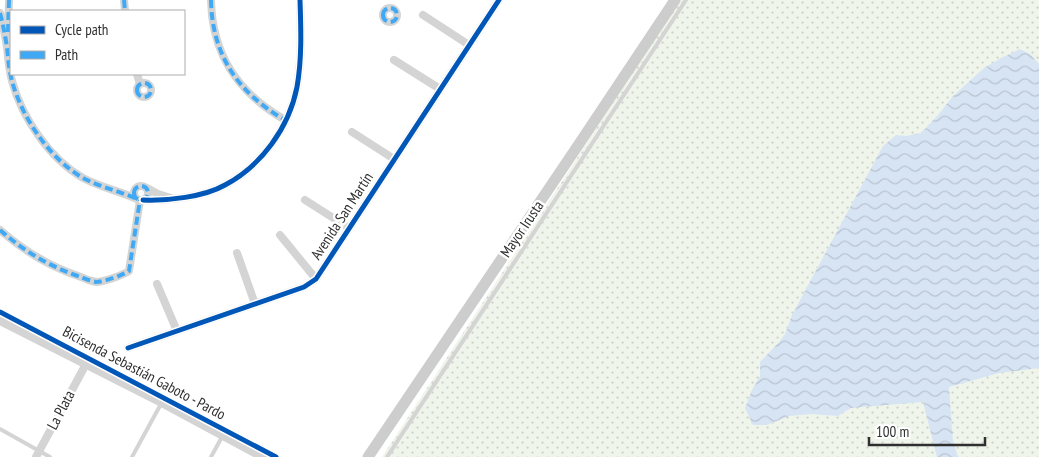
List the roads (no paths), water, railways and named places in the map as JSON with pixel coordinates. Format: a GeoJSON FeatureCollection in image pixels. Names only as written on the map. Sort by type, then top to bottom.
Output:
{"type":"FeatureCollection","features":[{"type":"Feature","properties":{"kind":"main road","name":"Mayor Irusta"},"geometry":{"type":"LineString","coordinates":[[368,457],[675,0]]}},
{"type":"Feature","properties":{"kind":"street"},"geometry":{"type":"LineString","coordinates":[[7,45],[8,0]]}},
{"type":"Feature","properties":{"kind":"street"},"geometry":{"type":"LineString","coordinates":[[211,0],[216,34],[225,61],[234,76],[242,87],[258,102],[285,120]]}},
{"type":"Feature","properties":{"kind":"street"},"geometry":{"type":"LineString","coordinates":[[11,75],[16,94],[30,122],[41,139],[72,171],[103,187],[140,200],[159,201],[207,192],[236,179],[258,161],[270,146],[285,120],[298,79],[301,39],[300,0]]}},
{"type":"Feature","properties":{"kind":"street","name":"Avenida San Martín"},"geometry":{"type":"LineString","coordinates":[[128,348],[304,287],[316,279],[499,0]]}},
{"type":"Feature","properties":{"kind":"street"},"geometry":{"type":"LineString","coordinates":[[0,13],[10,66]]}},
{"type":"Feature","properties":{"kind":"street"},"geometry":{"type":"LineString","coordinates":[[423,16],[469,45]]}},
{"type":"Feature","properties":{"kind":"street"},"geometry":{"type":"LineString","coordinates":[[394,60],[440,90]]}},
{"type":"Feature","properties":{"kind":"street"},"geometry":{"type":"LineString","coordinates":[[137,75],[140,84]]}},
{"type":"Feature","properties":{"kind":"street"},"geometry":{"type":"LineString","coordinates":[[352,132],[394,159]]}},
{"type":"Feature","properties":{"kind":"street"},"geometry":{"type":"LineString","coordinates":[[110,189],[142,186],[173,199]]}},
{"type":"Feature","properties":{"kind":"street"},"geometry":{"type":"LineString","coordinates":[[138,187],[134,193],[140,200]]}},
{"type":"Feature","properties":{"kind":"street"},"geometry":{"type":"LineString","coordinates":[[0,230],[40,260],[69,273],[93,281],[102,281],[129,270],[140,200],[148,195],[147,188]]}},
{"type":"Feature","properties":{"kind":"street"},"geometry":{"type":"LineString","coordinates":[[305,200],[349,228]]}},
{"type":"Feature","properties":{"kind":"street"},"geometry":{"type":"LineString","coordinates":[[280,235],[316,279]]}},
{"type":"Feature","properties":{"kind":"street"},"geometry":{"type":"LineString","coordinates":[[237,253],[255,304]]}},
{"type":"Feature","properties":{"kind":"street"},"geometry":{"type":"LineString","coordinates":[[157,284],[177,331]]}},
{"type":"Feature","properties":{"kind":"street"},"geometry":{"type":"LineString","coordinates":[[0,320],[162,402],[264,457]]}},
{"type":"Feature","properties":{"kind":"street","name":"La Plata"},"geometry":{"type":"LineString","coordinates":[[38,454],[86,364]]}},
{"type":"Feature","properties":{"kind":"lane"},"geometry":{"type":"LineString","coordinates":[[387,457],[686,0]]}},
{"type":"Feature","properties":{"kind":"lane"},"geometry":{"type":"LineString","coordinates":[[132,457],[162,402]]}},
{"type":"Feature","properties":{"kind":"lane"},"geometry":{"type":"LineString","coordinates":[[0,430],[38,454],[50,457]]}},
{"type":"Feature","properties":{"kind":"lane"},"geometry":{"type":"LineString","coordinates":[[211,457],[223,435]]}},
{"type":"Feature","properties":{"kind":"water"},"geometry":{"type":"Polygon","coordinates":[[[1020,49],[1030,54],[1039,64],[1039,368],[999,373],[949,387],[953,441],[958,457],[937,457],[923,402],[851,408],[838,416],[811,414],[789,416],[767,425],[753,425],[745,408],[760,376],[760,362],[785,334],[792,315],[883,146],[896,135],[906,136],[921,133],[953,96],[984,68],[1020,49]]]}}]}
